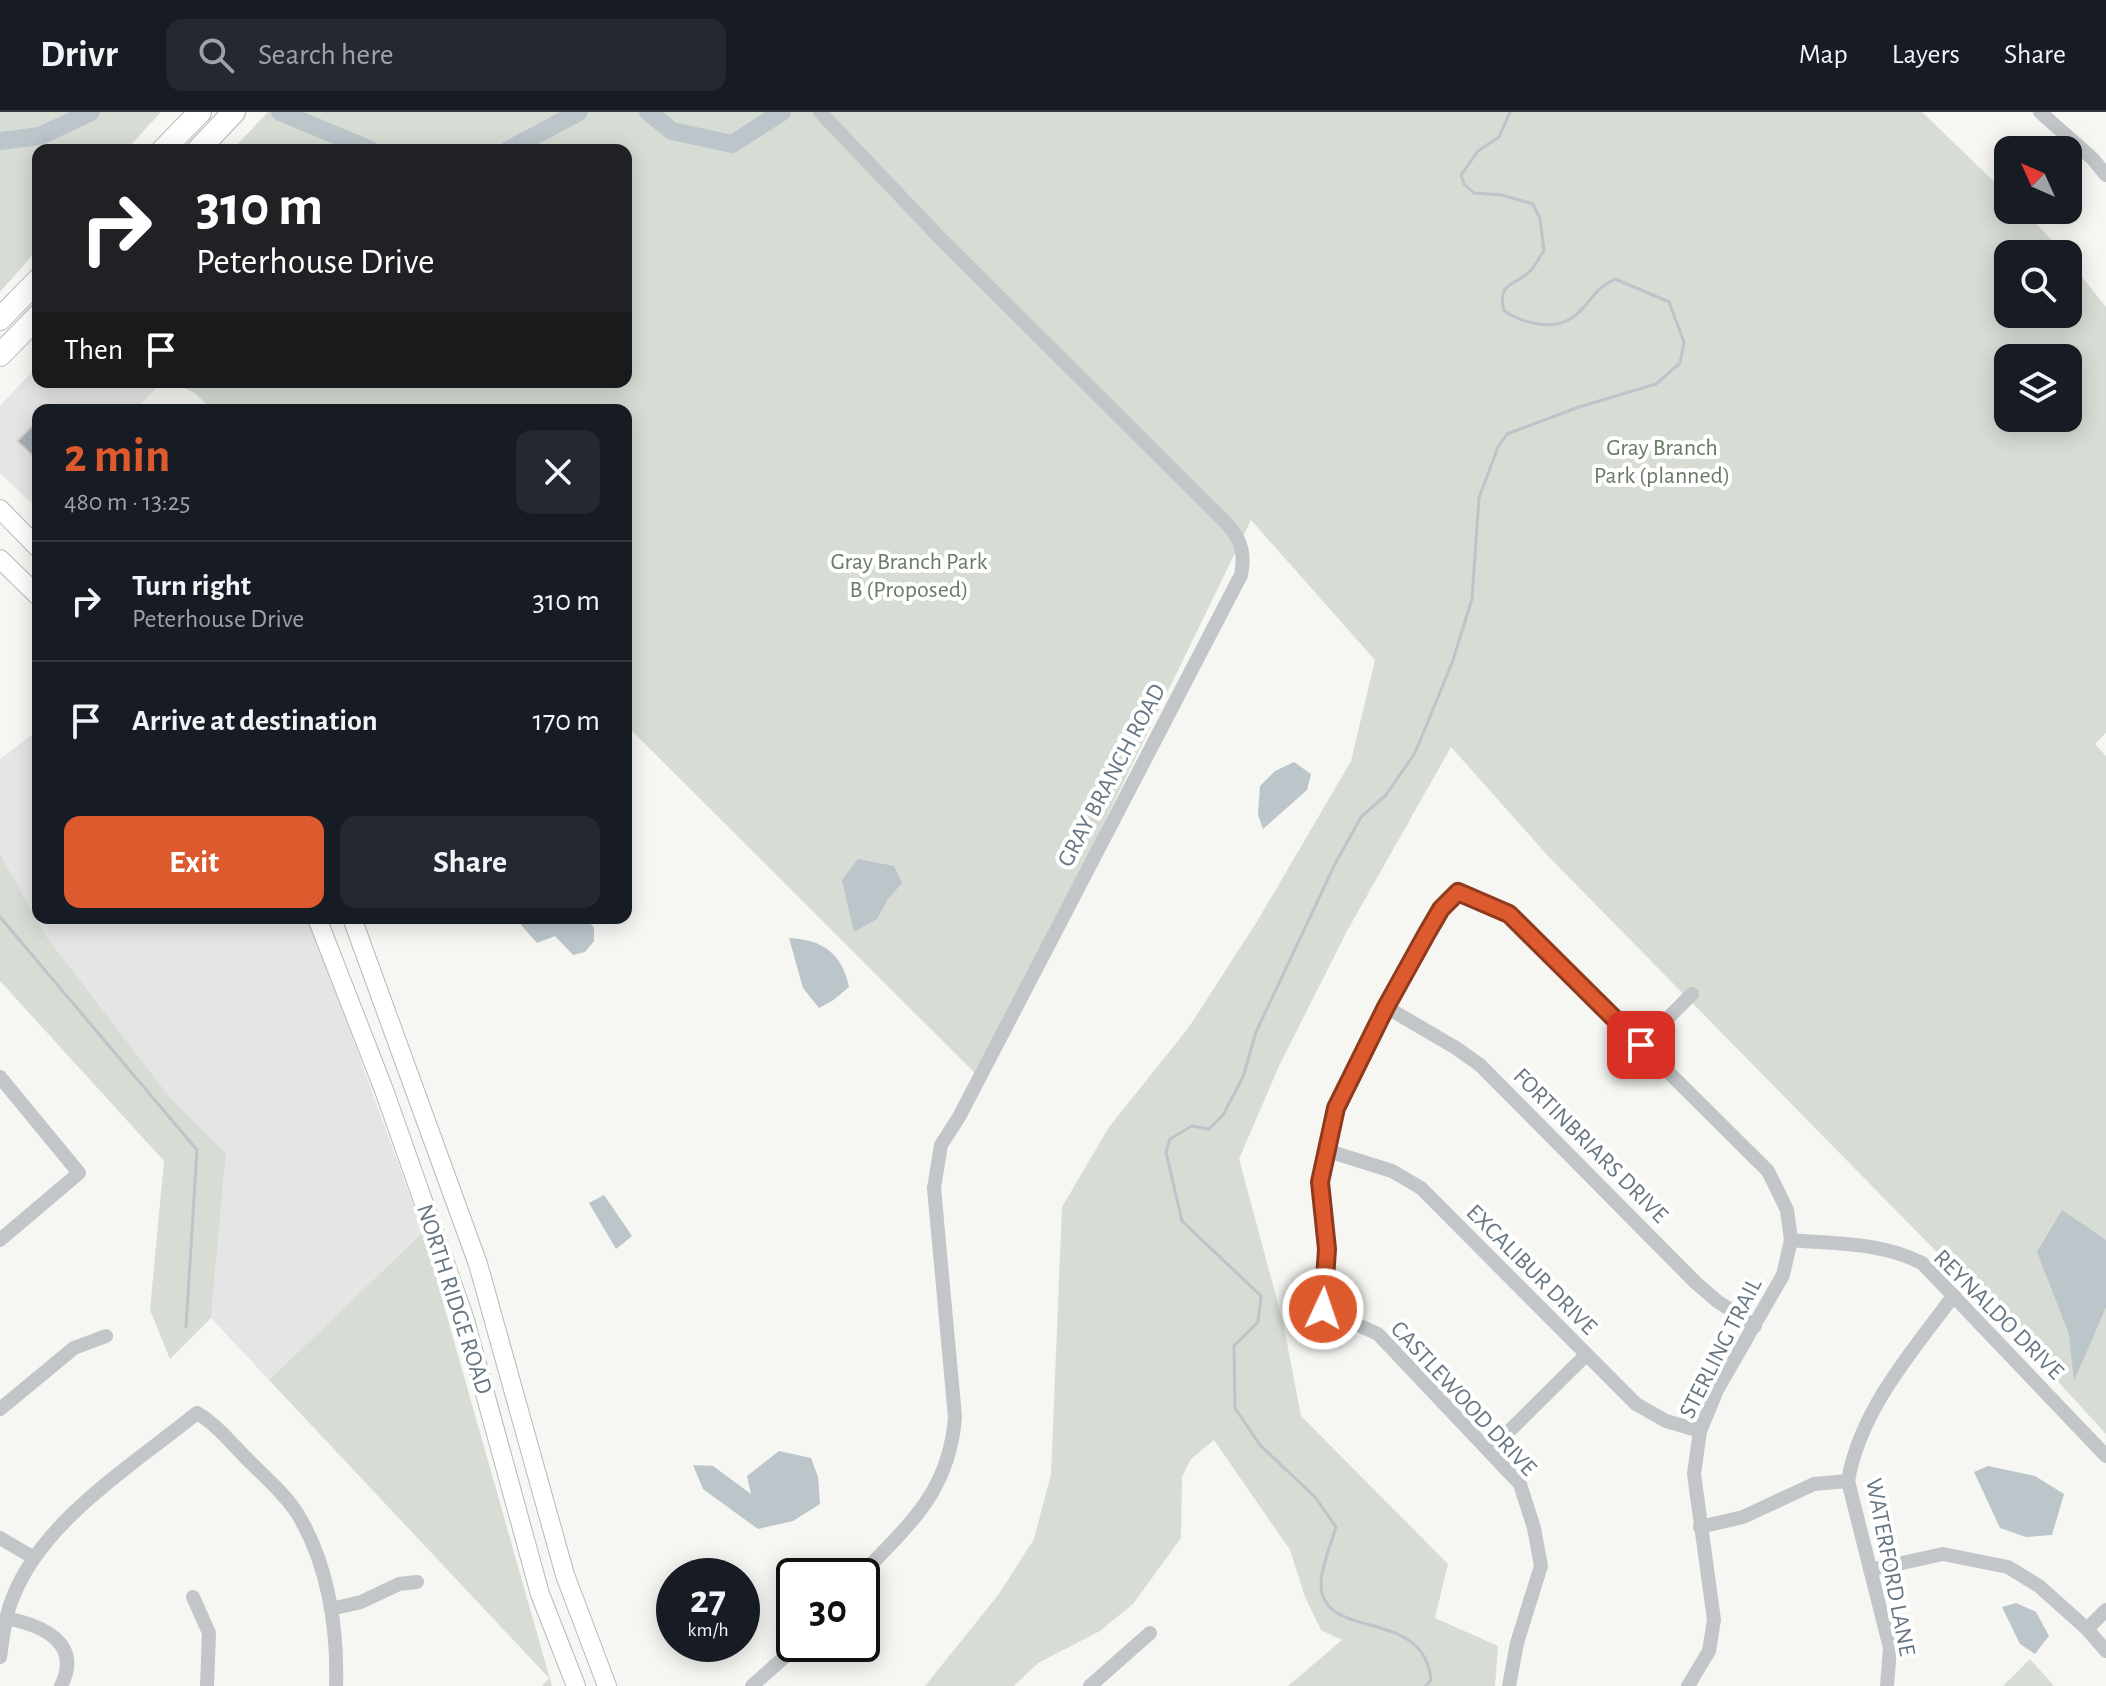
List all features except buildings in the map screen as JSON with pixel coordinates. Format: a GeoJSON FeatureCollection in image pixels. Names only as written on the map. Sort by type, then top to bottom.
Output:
{"type":"FeatureCollection","features":[{"type":"Feature","properties":{"kind":"highway"},"geometry":{"type":"LineString","coordinates":[[171,142],[200,112]]}},
{"type":"Feature","properties":{"kind":"highway"},"geometry":{"type":"LineString","coordinates":[[203,144],[234,112]]}},
{"type":"Feature","properties":{"kind":"highway"},"geometry":{"type":"LineString","coordinates":[[0,319],[32,286]]}},
{"type":"Feature","properties":{"kind":"highway"},"geometry":{"type":"LineString","coordinates":[[0,355],[32,322]]}},
{"type":"Feature","properties":{"kind":"main road"},"geometry":{"type":"LineString","coordinates":[[0,509],[32,542]]}},
{"type":"Feature","properties":{"kind":"main road"},"geometry":{"type":"LineString","coordinates":[[0,559],[32,590]]}},
{"type":"Feature","properties":{"kind":"main road","name":"NORTH RIDGE ROAD"},"geometry":{"type":"LineString","coordinates":[[319,924],[384,1090],[464,1317],[540,1594],[576,1686]]}},
{"type":"Feature","properties":{"kind":"main road","name":"NORTH RIDGE ROAD"},"geometry":{"type":"LineString","coordinates":[[354,924],[478,1264],[565,1575],[607,1686]]}},
{"type":"Feature","properties":{"kind":"street"},"geometry":{"type":"LineString","coordinates":[[2040,112],[2093,159],[2106,175]]}},
{"type":"Feature","properties":{"kind":"street","name":"GRAY BRANCH ROAD"},"geometry":{"type":"LineString","coordinates":[[825,118],[941,239],[1228,525],[1241,543],[1243,554],[1241,575],[959,1117],[941,1145],[935,1166],[934,1188],[955,1417],[953,1439],[949,1461],[930,1500],[877,1558]]}},
{"type":"Feature","properties":{"kind":"street","name":"STERLING TRAIL"},"geometry":{"type":"LineString","coordinates":[[1386,1007],[1441,909],[1458,892],[1509,914],[1768,1171],[1787,1210],[1791,1240],[1783,1275],[1717,1390],[1700,1431],[1694,1474],[1714,1620],[1709,1651],[1688,1686]]}},
{"type":"Feature","properties":{"kind":"street"},"geometry":{"type":"LineString","coordinates":[[1641,1045],[1692,994]]}},
{"type":"Feature","properties":{"kind":"street"},"geometry":{"type":"LineString","coordinates":[[1325,1150],[1336,1108],[1386,1007]]}},
{"type":"Feature","properties":{"kind":"street","name":"FORTINBRIARS DRIVE"},"geometry":{"type":"LineString","coordinates":[[1386,1007],[1480,1065],[1696,1283],[1755,1326]]}},
{"type":"Feature","properties":{"kind":"street"},"geometry":{"type":"LineString","coordinates":[[0,1078],[79,1173],[0,1240]]}},
{"type":"Feature","properties":{"kind":"street","name":"CASTLEWOOD DRIVE"},"geometry":{"type":"LineString","coordinates":[[1325,1150],[1320,1182],[1327,1249],[1323,1309],[1378,1334],[1520,1484],[1534,1528],[1541,1566],[1517,1643],[1509,1686]]}},
{"type":"Feature","properties":{"kind":"street","name":"EXCALIBUR DRIVE"},"geometry":{"type":"LineString","coordinates":[[1325,1150],[1392,1171],[1421,1188],[1636,1404],[1666,1421],[1700,1431]]}},
{"type":"Feature","properties":{"kind":"street","name":"REYNALDO DRIVE"},"geometry":{"type":"LineString","coordinates":[[1791,1240],[1900,1252],[1922,1263],[2106,1456]]}},
{"type":"Feature","properties":{"kind":"street","name":"WATERFORD LANE"},"geometry":{"type":"LineString","coordinates":[[1887,1686],[1890,1648],[1848,1481],[1852,1454],[1876,1404],[1954,1295]]}},
{"type":"Feature","properties":{"kind":"street"},"geometry":{"type":"LineString","coordinates":[[0,1409],[74,1348],[106,1336]]}},
{"type":"Feature","properties":{"kind":"street"},"geometry":{"type":"LineString","coordinates":[[1489,1451],[1586,1355]]}},
{"type":"Feature","properties":{"kind":"street"},"geometry":{"type":"LineString","coordinates":[[0,1657],[6,1618],[16,1588],[34,1558],[75,1512],[197,1413],[281,1494],[297,1514],[314,1551],[331,1609],[336,1686]]}},
{"type":"Feature","properties":{"kind":"street"},"geometry":{"type":"LineString","coordinates":[[1700,1527],[1743,1517],[1814,1484],[1848,1481]]}},
{"type":"Feature","properties":{"kind":"street"},"geometry":{"type":"LineString","coordinates":[[0,1538],[34,1558]]}},
{"type":"Feature","properties":{"kind":"street"},"geometry":{"type":"LineString","coordinates":[[1870,1570],[1943,1554],[2008,1567],[2039,1586],[2087,1629],[2106,1651]]}},
{"type":"Feature","properties":{"kind":"street"},"geometry":{"type":"LineString","coordinates":[[331,1609],[361,1602],[399,1584],[417,1582]]}},
{"type":"Feature","properties":{"kind":"street"},"geometry":{"type":"LineString","coordinates":[[193,1597],[209,1633],[207,1686]]}},
{"type":"Feature","properties":{"kind":"street"},"geometry":{"type":"LineString","coordinates":[[2087,1629],[2106,1610]]}},
{"type":"Feature","properties":{"kind":"street"},"geometry":{"type":"LineString","coordinates":[[6,1618],[34,1624],[56,1638],[66,1656],[67,1666],[61,1686]]}},
{"type":"Feature","properties":{"kind":"street"},"geometry":{"type":"LineString","coordinates":[[1090,1686],[1150,1633]]}},
{"type":"Feature","properties":{"kind":"street"},"geometry":{"type":"LineString","coordinates":[[752,1686],[779,1662]]}},
{"type":"Feature","properties":{"kind":"shaded area"},"geometry":{"type":"Polygon","coordinates":[[[32,371],[32,388],[156,388],[141,404],[32,404],[32,503],[0,473],[0,406],[32,371]]]}},
{"type":"Feature","properties":{"kind":"shaded area"},"geometry":{"type":"Polygon","coordinates":[[[32,735],[32,911],[0,854],[0,759],[32,735]]]}},
{"type":"Feature","properties":{"kind":"shaded area"},"geometry":{"type":"Polygon","coordinates":[[[1294,762],[1311,774],[1307,790],[1263,829],[1258,815],[1260,786],[1275,771],[1294,762]]]}},
{"type":"Feature","properties":{"kind":"shaded area"},"geometry":{"type":"Polygon","coordinates":[[[858,859],[894,866],[902,883],[877,919],[854,932],[842,880],[858,859]]]}},
{"type":"Feature","properties":{"kind":"shaded area"},"geometry":{"type":"Polygon","coordinates":[[[39,924],[311,924],[423,1232],[269,1380],[211,1318],[226,1153],[168,1095],[39,924]]]}},
{"type":"Feature","properties":{"kind":"shaded area"},"geometry":{"type":"Polygon","coordinates":[[[520,924],[591,924],[594,928],[594,941],[585,952],[573,955],[555,936],[537,943],[520,924]]]}},
{"type":"Feature","properties":{"kind":"shaded area"},"geometry":{"type":"Polygon","coordinates":[[[789,938],[812,942],[830,951],[842,966],[849,987],[819,1008],[803,988],[789,938]]]}},
{"type":"Feature","properties":{"kind":"shaded area"},"geometry":{"type":"Polygon","coordinates":[[[604,1195],[632,1236],[616,1249],[589,1203],[604,1195]]]}},
{"type":"Feature","properties":{"kind":"shaded area"},"geometry":{"type":"Polygon","coordinates":[[[2062,1210],[2106,1240],[2106,1307],[2074,1381],[2069,1334],[2037,1252],[2062,1210]]]}},
{"type":"Feature","properties":{"kind":"shaded area"},"geometry":{"type":"Polygon","coordinates":[[[779,1451],[811,1458],[818,1477],[820,1504],[793,1521],[758,1529],[703,1489],[693,1465],[713,1466],[751,1494],[747,1476],[779,1451]]]}},
{"type":"Feature","properties":{"kind":"shaded area"},"geometry":{"type":"Polygon","coordinates":[[[1988,1466],[2035,1476],[2064,1494],[2052,1535],[2026,1537],[2000,1528],[1974,1472],[1988,1466]]]}},
{"type":"Feature","properties":{"kind":"shaded area"},"geometry":{"type":"Polygon","coordinates":[[[2016,1603],[2036,1612],[2049,1636],[2035,1654],[2020,1644],[2002,1607],[2016,1603]]]}},
{"type":"Feature","properties":{"kind":"green space"},"geometry":{"type":"Polygon","coordinates":[[[0,112],[161,112],[132,144],[32,144],[32,256],[0,292],[0,112]]]}},
{"type":"Feature","properties":{"kind":"green space"},"geometry":{"type":"Polygon","coordinates":[[[268,112],[1922,112],[1994,181],[1994,224],[2037,224],[2051,240],[1994,240],[1994,328],[2082,328],[2082,277],[2106,307],[2106,733],[2095,744],[2106,756],[2106,1434],[1974,1290],[1548,856],[1451,747],[1347,931],[1279,1066],[1239,1159],[1283,1322],[1301,1416],[1448,1564],[1435,1618],[1498,1646],[1495,1686],[1288,1686],[1342,1640],[1321,1630],[1305,1597],[1290,1550],[1214,1440],[1191,1459],[1182,1477],[1181,1538],[1133,1604],[1100,1631],[1038,1663],[1014,1686],[925,1686],[999,1594],[1034,1539],[1051,1474],[1062,1207],[1109,1127],[1189,1027],[1258,920],[1351,761],[1375,660],[1251,520],[980,1078],[632,731],[632,404],[206,404],[184,388],[632,388],[632,144],[238,144],[268,112]]]}},
{"type":"Feature","properties":{"kind":"green space"},"geometry":{"type":"Polygon","coordinates":[[[0,854],[32,911],[32,924],[39,924],[168,1095],[226,1153],[211,1318],[170,1359],[150,1310],[164,1161],[0,981],[0,854]]]}},
{"type":"Feature","properties":{"kind":"green space"},"geometry":{"type":"Polygon","coordinates":[[[423,1232],[552,1686],[542,1686],[549,1678],[269,1380],[423,1232]]]}},
{"type":"Feature","properties":{"kind":"green space"},"geometry":{"type":"Polygon","coordinates":[[[2030,1659],[2054,1686],[2003,1686],[2030,1659]]]}},
{"type":"Feature","properties":{"kind":"waterway"},"geometry":{"type":"LineString","coordinates":[[0,141],[40,136],[91,112]]}},
{"type":"Feature","properties":{"kind":"waterway"},"geometry":{"type":"LineString","coordinates":[[280,112],[357,144]]}},
{"type":"Feature","properties":{"kind":"waterway"},"geometry":{"type":"LineString","coordinates":[[519,144],[579,112]]}},
{"type":"Feature","properties":{"kind":"waterway"},"geometry":{"type":"LineString","coordinates":[[648,112],[672,131],[732,144],[782,112]]}},
{"type":"Feature","properties":{"kind":"waterway"},"geometry":{"type":"LineString","coordinates":[[1426,1686],[1431,1680],[1424,1657],[1411,1642],[1393,1632],[1336,1612],[1325,1601],[1322,1575],[1336,1527],[1315,1497],[1260,1445],[1235,1408],[1234,1346],[1258,1322],[1261,1296],[1182,1221],[1166,1152],[1170,1139],[1192,1126],[1209,1129],[1223,1115],[1243,1077],[1256,1032],[1335,864],[1361,817],[1386,795],[1415,753],[1452,663],[1472,599],[1479,498],[1498,447],[1507,434],[1579,407],[1656,384],[1680,363],[1684,342],[1669,302],[1615,279],[1564,322],[1537,324],[1504,311],[1502,302],[1505,290],[1531,270],[1544,251],[1540,219],[1533,204],[1502,195],[1474,193],[1464,184],[1461,175],[1478,151],[1499,137],[1510,112]]}},
{"type":"Feature","properties":{"kind":"waterway"},"geometry":{"type":"LineString","coordinates":[[0,917],[197,1150],[186,1327]]}},
{"type":"Feature","properties":{"kind":"route"},"geometry":{"type":"LineString","coordinates":[[1323,1309],[1321,1295],[1327,1249],[1320,1182],[1336,1108],[1427,933],[1441,909],[1458,892],[1509,914],[1641,1045]]}},
{"type":"Feature","properties":{"kind":"park label","name":"Gray Branch Park (planned)"},"geometry":{"type":"Point","coordinates":[1662,461]}},
{"type":"Feature","properties":{"kind":"park label","name":"Gray Branch Park B (Proposed)"},"geometry":{"type":"Point","coordinates":[909,575]}}]}
